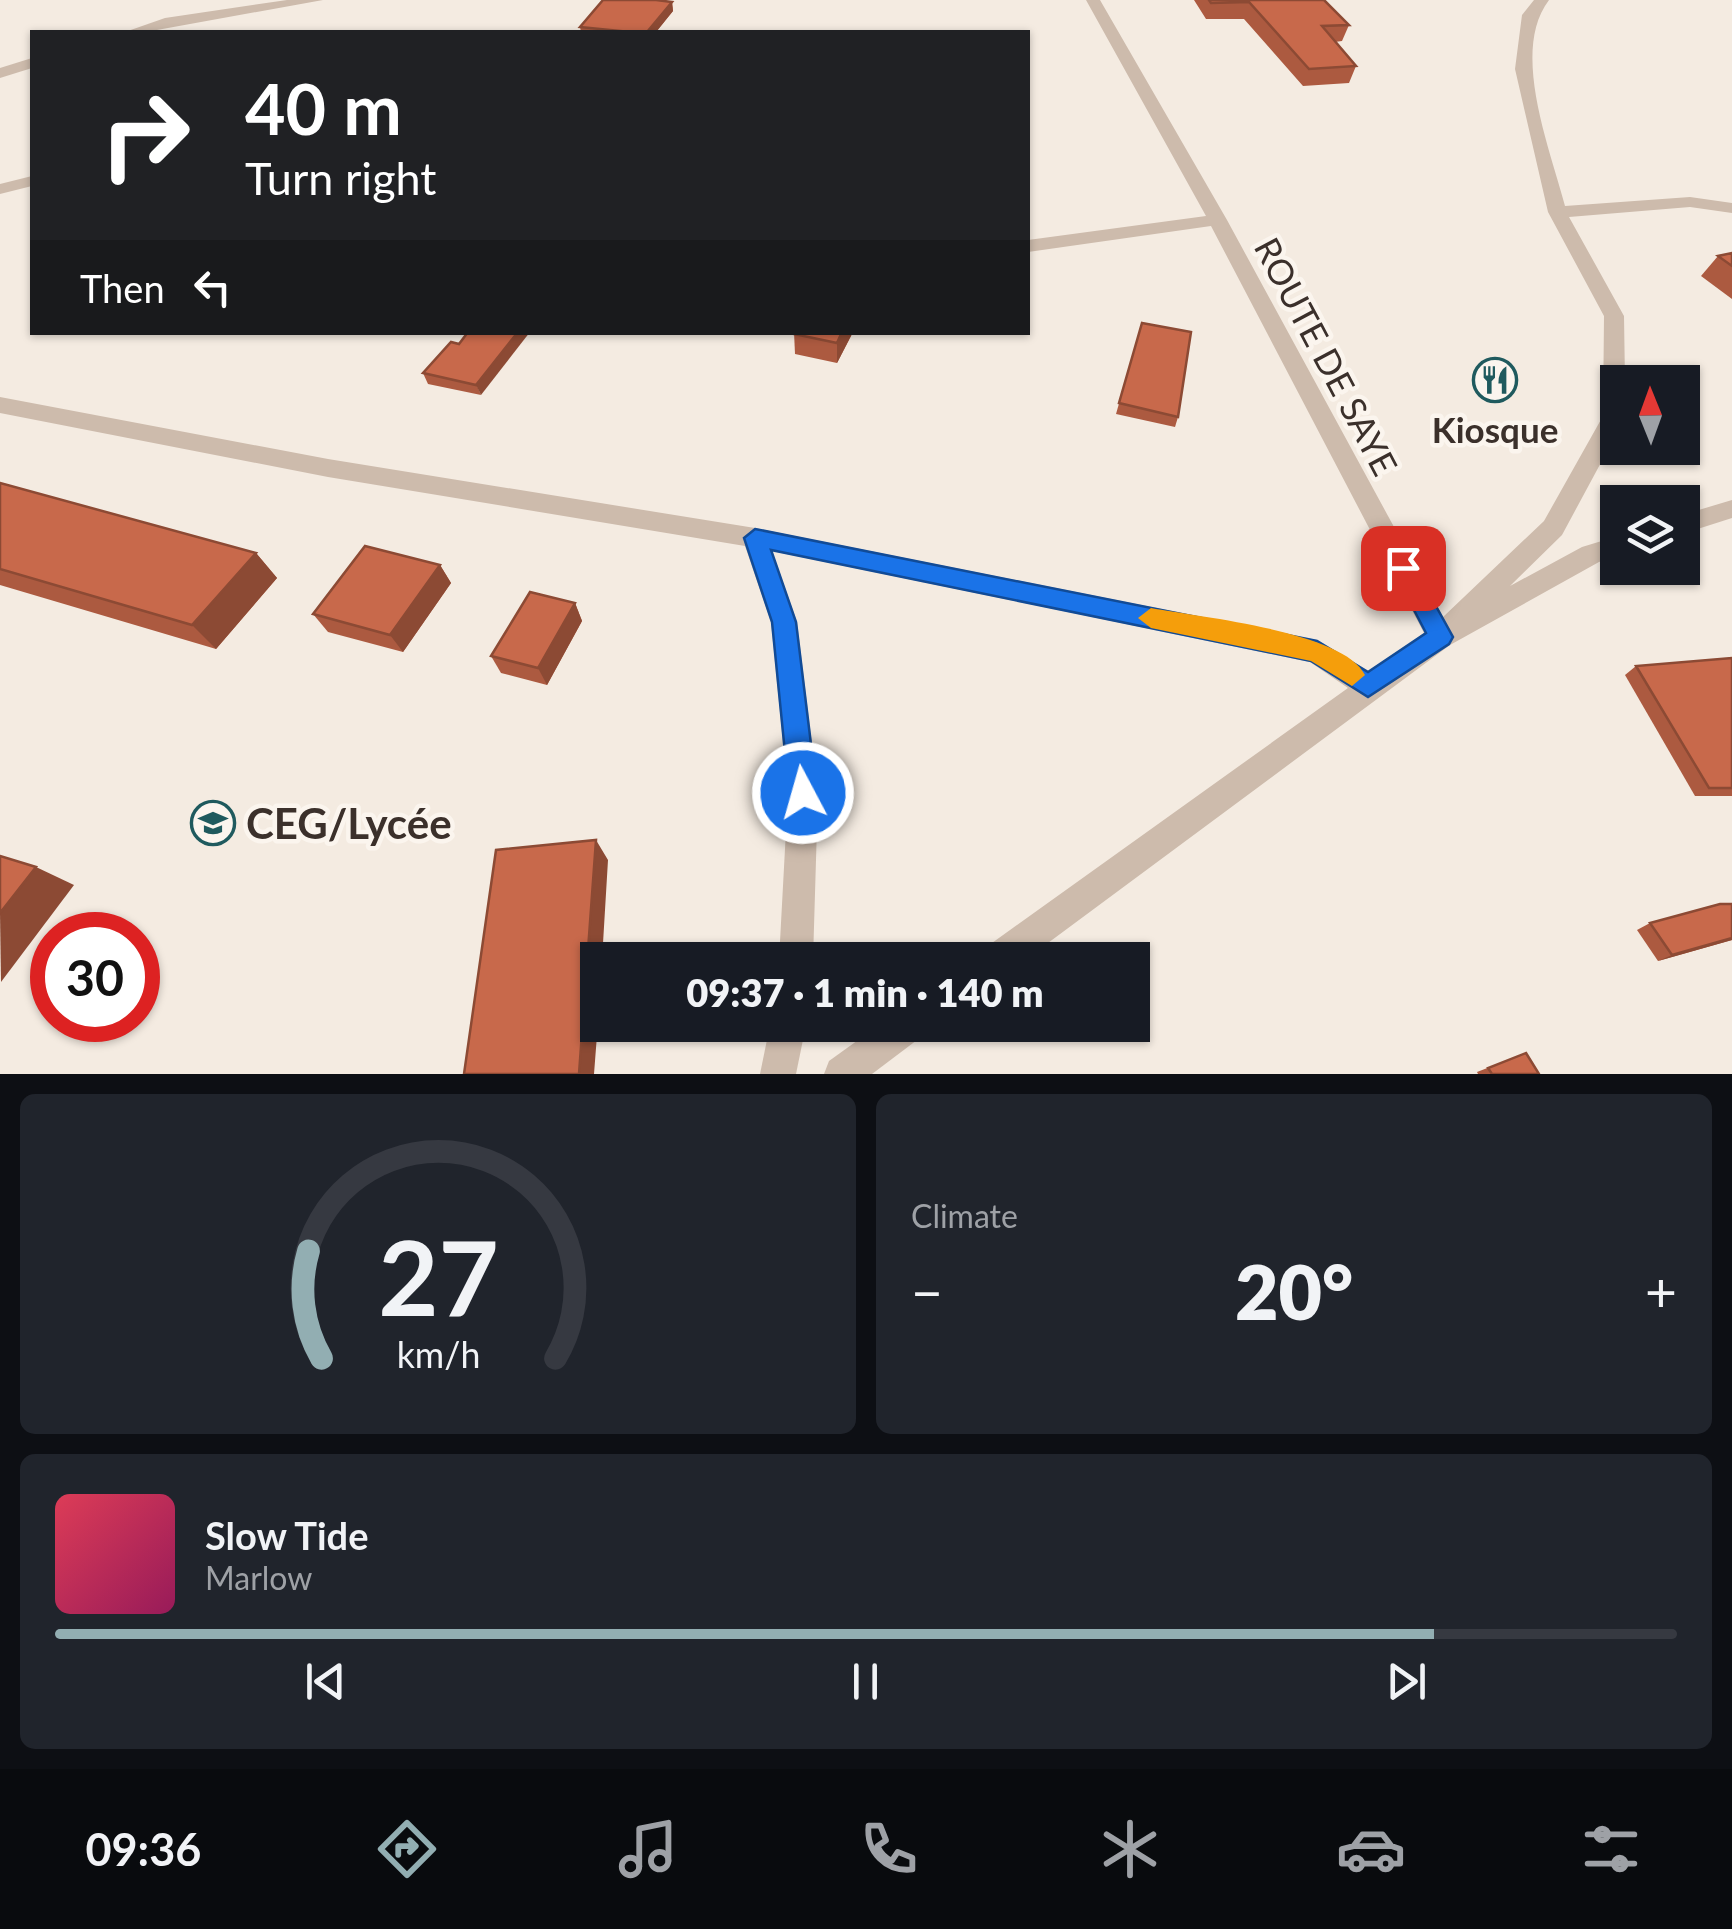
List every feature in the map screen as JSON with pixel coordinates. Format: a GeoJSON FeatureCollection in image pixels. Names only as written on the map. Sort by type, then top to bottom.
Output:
{"type":"FeatureCollection","features":[{"type":"Feature","properties":{"kind":"street"},"geometry":{"type":"LineString","coordinates":[[139,30],[166,22],[316,0]]}},
{"type":"Feature","properties":{"kind":"street","name":"ROUTE DE SAYE"},"geometry":{"type":"LineString","coordinates":[[1093,0],[1218,220],[1440,637]]}},
{"type":"Feature","properties":{"kind":"street"},"geometry":{"type":"LineString","coordinates":[[1440,637],[1554,528],[1614,416],[1614,316],[1557,212],[1523,69],[1529,15],[1542,0]]}},
{"type":"Feature","properties":{"kind":"street"},"geometry":{"type":"LineString","coordinates":[[0,73],[30,64]]}},
{"type":"Feature","properties":{"kind":"street"},"geometry":{"type":"LineString","coordinates":[[0,190],[30,182]]}},
{"type":"Feature","properties":{"kind":"street"},"geometry":{"type":"LineString","coordinates":[[1557,212],[1690,202],[1732,208]]}},
{"type":"Feature","properties":{"kind":"street"},"geometry":{"type":"LineString","coordinates":[[1030,246],[1218,220]]}},
{"type":"Feature","properties":{"kind":"street"},"geometry":{"type":"LineString","coordinates":[[0,405],[328,468],[755,538],[1317,652],[1368,686]]}},
{"type":"Feature","properties":{"kind":"street"},"geometry":{"type":"LineString","coordinates":[[1700,519],[1732,509]]}},
{"type":"Feature","properties":{"kind":"street"},"geometry":{"type":"LineString","coordinates":[[755,538],[784,622],[803,793],[797,942]]}},
{"type":"Feature","properties":{"kind":"street"},"geometry":{"type":"LineString","coordinates":[[1021,942],[1440,637],[1600,551]]}},
{"type":"Feature","properties":{"kind":"street"},"geometry":{"type":"LineString","coordinates":[[778,1074],[785,1042]]}},
{"type":"Feature","properties":{"kind":"street"},"geometry":{"type":"LineString","coordinates":[[842,1074],[886,1042]]}},
{"type":"Feature","properties":{"kind":"building"},"geometry":{"type":"Polygon","coordinates":[[[603,0],[672,2],[649,30],[580,27],[603,0]]]}},
{"type":"Feature","properties":{"kind":"building"},"geometry":{"type":"Polygon","coordinates":[[[1209,0],[1324,0],[1349,25],[1322,26],[1356,66],[1309,69],[1249,2],[1209,0]]]}},
{"type":"Feature","properties":{"kind":"building"},"geometry":{"type":"Polygon","coordinates":[[[1732,253],[1732,266],[1718,256],[1732,253]]]}},
{"type":"Feature","properties":{"kind":"building"},"geometry":{"type":"Polygon","coordinates":[[[1142,323],[1191,332],[1178,417],[1119,403],[1142,323]]]}},
{"type":"Feature","properties":{"kind":"building"},"geometry":{"type":"Polygon","coordinates":[[[466,335],[516,335],[476,385],[423,373],[451,342],[459,344],[466,335]]]}},
{"type":"Feature","properties":{"kind":"building"},"geometry":{"type":"Polygon","coordinates":[[[799,335],[841,335],[837,343],[799,335]]]}},
{"type":"Feature","properties":{"kind":"building"},"geometry":{"type":"Polygon","coordinates":[[[0,483],[256,553],[192,625],[0,569],[0,483]]]}},
{"type":"Feature","properties":{"kind":"building"},"geometry":{"type":"Polygon","coordinates":[[[365,546],[440,565],[390,635],[313,614],[365,546]]]}},
{"type":"Feature","properties":{"kind":"building"},"geometry":{"type":"Polygon","coordinates":[[[530,592],[575,603],[538,668],[491,656],[530,592]]]}},
{"type":"Feature","properties":{"kind":"building"},"geometry":{"type":"Polygon","coordinates":[[[1732,658],[1732,788],[1709,788],[1636,666],[1732,658]]]}},
{"type":"Feature","properties":{"kind":"building"},"geometry":{"type":"Polygon","coordinates":[[[596,840],[589,942],[580,942],[579,1074],[464,1074],[496,850],[596,840]]]}},
{"type":"Feature","properties":{"kind":"building"},"geometry":{"type":"Polygon","coordinates":[[[0,856],[36,867],[0,913],[0,856]]]}},
{"type":"Feature","properties":{"kind":"building"},"geometry":{"type":"Polygon","coordinates":[[[1732,904],[1732,938],[1672,955],[1650,923],[1732,904]]]}},
{"type":"Feature","properties":{"kind":"building"},"geometry":{"type":"Polygon","coordinates":[[[1526,1053],[1539,1074],[1492,1074],[1488,1068],[1526,1053]]]}},
{"type":"Feature","properties":{"kind":"slow traffic"},"geometry":{"type":"LineString","coordinates":[[1151,618],[1317,652],[1352,675]]}},
{"type":"Feature","properties":{"kind":"place","name":"Kiosque"},"geometry":{"type":"Point","coordinates":[1495,380]}},
{"type":"Feature","properties":{"kind":"place","name":"CEG/Lycée"},"geometry":{"type":"Point","coordinates":[213,823]}},
{"type":"Feature","properties":{"kind":"route"},"geometry":{"type":"LineString","coordinates":[[803,793],[784,622],[755,538],[1317,652],[1368,686],[1440,637],[1403,568]]}}]}
